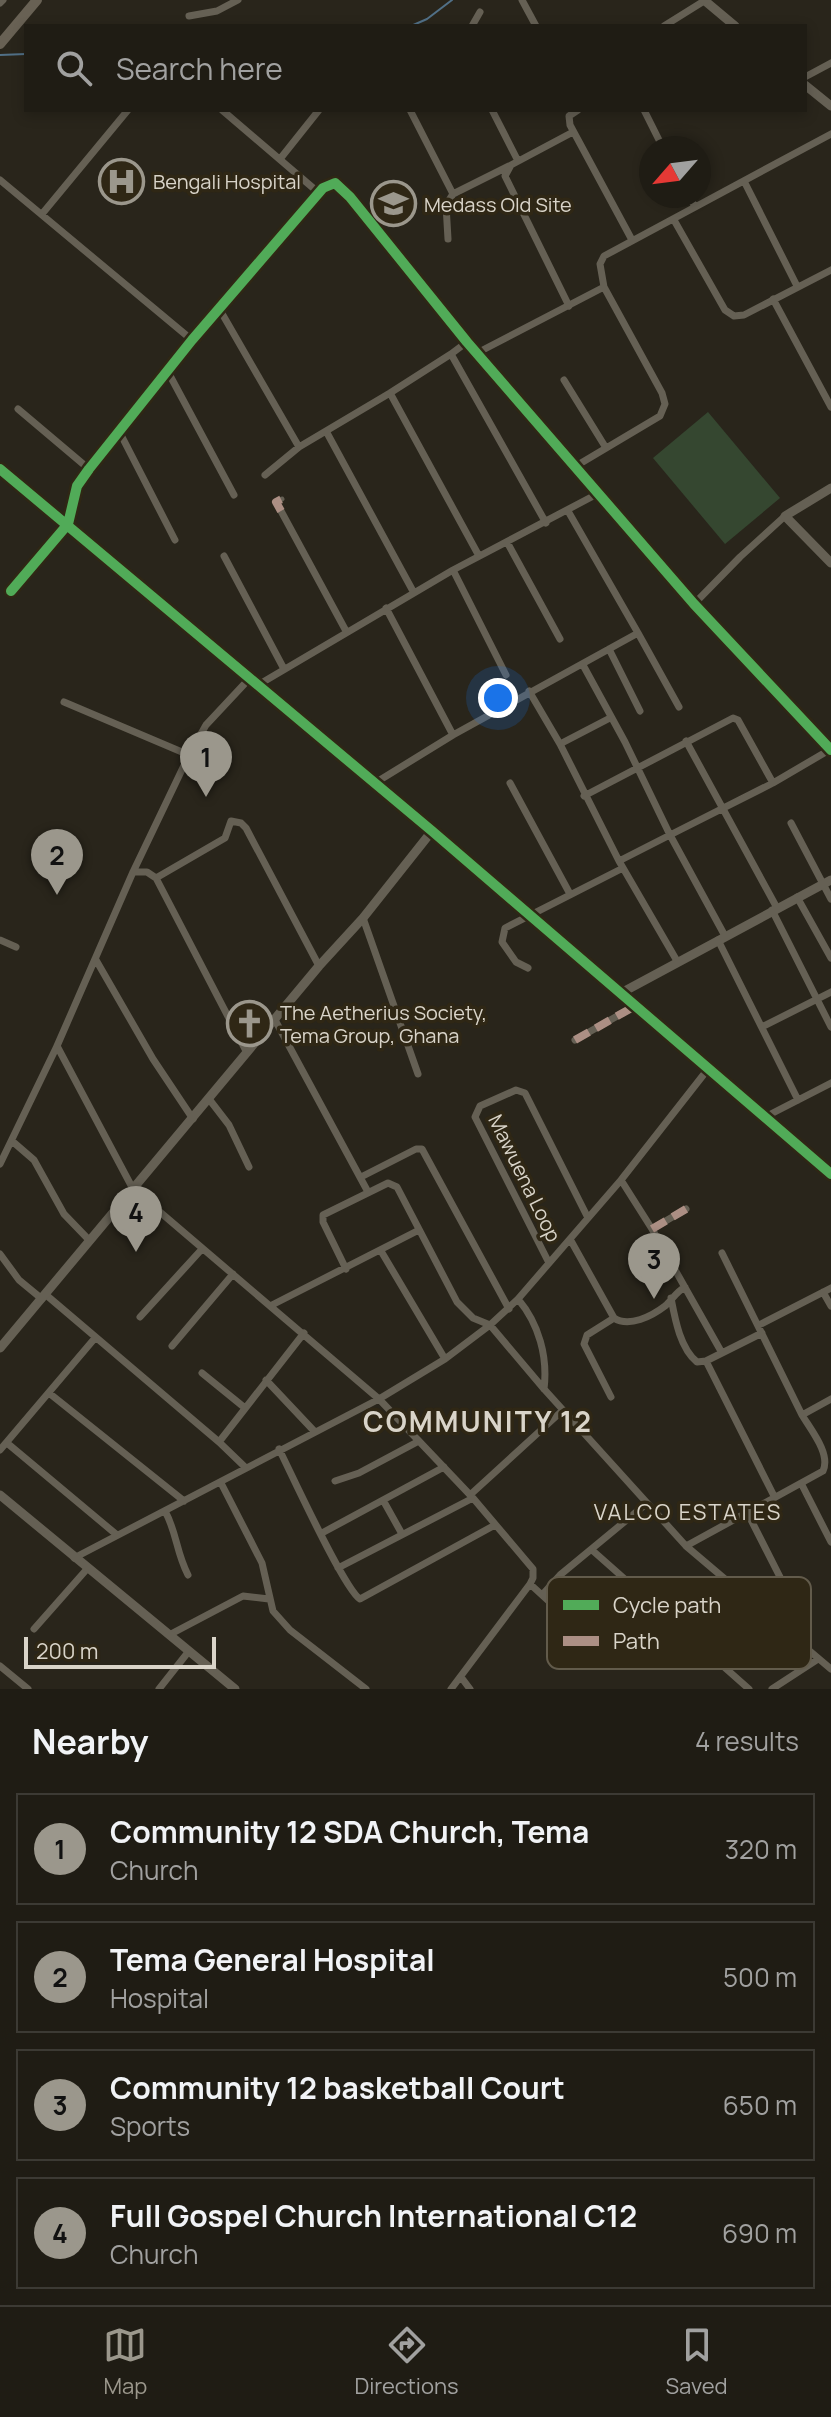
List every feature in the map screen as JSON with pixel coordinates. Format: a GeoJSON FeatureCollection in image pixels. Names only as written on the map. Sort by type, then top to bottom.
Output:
{"type":"FeatureCollection","features":[{"type":"Feature","properties":{"kind":"main road"},"geometry":{"type":"LineString","coordinates":[[0,44],[37,0]]}},
{"type":"Feature","properties":{"kind":"street"},"geometry":{"type":"LineString","coordinates":[[189,16],[217,11],[238,0]]}},
{"type":"Feature","properties":{"kind":"street"},"geometry":{"type":"LineString","coordinates":[[522,0],[535,24]]}},
{"type":"Feature","properties":{"kind":"street"},"geometry":{"type":"LineString","coordinates":[[667,24],[704,0],[733,24]]}},
{"type":"Feature","properties":{"kind":"street"},"geometry":{"type":"LineString","coordinates":[[473,24],[480,12]]}},
{"type":"Feature","properties":{"kind":"street"},"geometry":{"type":"LineString","coordinates":[[807,76],[831,63]]}},
{"type":"Feature","properties":{"kind":"street"},"geometry":{"type":"LineString","coordinates":[[807,87],[831,106]]}},
{"type":"Feature","properties":{"kind":"street"},"geometry":{"type":"LineString","coordinates":[[42,214],[126,112]]}},
{"type":"Feature","properties":{"kind":"street"},"geometry":{"type":"LineString","coordinates":[[224,112],[319,193]]}},
{"type":"Feature","properties":{"kind":"street"},"geometry":{"type":"LineString","coordinates":[[280,159],[317,112]]}},
{"type":"Feature","properties":{"kind":"street"},"geometry":{"type":"LineString","coordinates":[[411,112],[453,194]]}},
{"type":"Feature","properties":{"kind":"street"},"geometry":{"type":"LineString","coordinates":[[493,112],[515,163]]}},
{"type":"Feature","properties":{"kind":"street"},"geometry":{"type":"LineString","coordinates":[[575,112],[569,116],[573,132],[632,240]]}},
{"type":"Feature","properties":{"kind":"street"},"geometry":{"type":"LineString","coordinates":[[645,112],[657,136]]}},
{"type":"Feature","properties":{"kind":"street"},"geometry":{"type":"LineString","coordinates":[[448,239],[446,205],[453,194],[573,132]]}},
{"type":"Feature","properties":{"kind":"street"},"geometry":{"type":"LineString","coordinates":[[711,199],[831,134]]}},
{"type":"Feature","properties":{"kind":"street"},"geometry":{"type":"LineString","coordinates":[[515,163],[506,171],[507,184],[569,306]]}},
{"type":"Feature","properties":{"kind":"street"},"geometry":{"type":"LineString","coordinates":[[0,180],[192,340]]}},
{"type":"Feature","properties":{"kind":"street"},"geometry":{"type":"LineString","coordinates":[[744,181],[797,286]]}},
{"type":"Feature","properties":{"kind":"street"},"geometry":{"type":"LineString","coordinates":[[11,591],[68,524],[77,486],[167,370],[319,193],[332,183],[342,188],[467,342],[694,604],[831,750],[670,835],[505,928],[502,942],[516,962],[528,968]]}},
{"type":"Feature","properties":{"kind":"street"},"geometry":{"type":"LineString","coordinates":[[576,466],[660,416],[665,404],[662,393],[604,287],[600,264],[604,256],[693,208]]}},
{"type":"Feature","properties":{"kind":"street"},"geometry":{"type":"LineString","coordinates":[[674,220],[725,310],[734,316],[744,315],[831,270]]}},
{"type":"Feature","properties":{"kind":"street"},"geometry":{"type":"LineString","coordinates":[[477,353],[604,287]]}},
{"type":"Feature","properties":{"kind":"street"},"geometry":{"type":"LineString","coordinates":[[773,299],[831,407]]}},
{"type":"Feature","properties":{"kind":"street"},"geometry":{"type":"LineString","coordinates":[[220,310],[299,447]]}},
{"type":"Feature","properties":{"kind":"street"},"geometry":{"type":"LineString","coordinates":[[265,475],[299,447],[390,393],[467,342]]}},
{"type":"Feature","properties":{"kind":"street"},"geometry":{"type":"LineString","coordinates":[[451,354],[546,523]]}},
{"type":"Feature","properties":{"kind":"street"},"geometry":{"type":"LineString","coordinates":[[167,370],[234,495]]}},
{"type":"Feature","properties":{"kind":"street"},"geometry":{"type":"LineString","coordinates":[[564,380],[606,448]]}},
{"type":"Feature","properties":{"kind":"street"},"geometry":{"type":"LineString","coordinates":[[390,393],[479,556]]}},
{"type":"Feature","properties":{"kind":"street"},"geometry":{"type":"LineString","coordinates":[[18,409],[89,469]]}},
{"type":"Feature","properties":{"kind":"street"},"geometry":{"type":"LineString","coordinates":[[119,431],[175,540]]}},
{"type":"Feature","properties":{"kind":"street"},"geometry":{"type":"LineString","coordinates":[[326,431],[414,593]]}},
{"type":"Feature","properties":{"kind":"street"},"geometry":{"type":"LineString","coordinates":[[0,469],[432,831],[831,1174]]}},
{"type":"Feature","properties":{"kind":"street"},"geometry":{"type":"LineString","coordinates":[[694,604],[785,516],[831,488]]}},
{"type":"Feature","properties":{"kind":"street"},"geometry":{"type":"LineString","coordinates":[[0,1164],[57,1046],[133,872],[206,725],[254,682],[284,669],[453,570],[599,493]]}},
{"type":"Feature","properties":{"kind":"street"},"geometry":{"type":"LineString","coordinates":[[282,499],[276,502],[346,631]]}},
{"type":"Feature","properties":{"kind":"street"},"geometry":{"type":"LineString","coordinates":[[568,511],[679,707]]}},
{"type":"Feature","properties":{"kind":"street"},"geometry":{"type":"LineString","coordinates":[[785,516],[831,563]]}},
{"type":"Feature","properties":{"kind":"street"},"geometry":{"type":"LineString","coordinates":[[507,542],[560,639]]}},
{"type":"Feature","properties":{"kind":"street"},"geometry":{"type":"LineString","coordinates":[[224,556],[284,669]]}},
{"type":"Feature","properties":{"kind":"street"},"geometry":{"type":"LineString","coordinates":[[453,570],[506,675]]}},
{"type":"Feature","properties":{"kind":"street"},"geometry":{"type":"LineString","coordinates":[[386,608],[453,735]]}},
{"type":"Feature","properties":{"kind":"street"},"geometry":{"type":"LineString","coordinates":[[375,783],[529,691],[583,665],[638,633]]}},
{"type":"Feature","properties":{"kind":"street"},"geometry":{"type":"LineString","coordinates":[[609,649],[640,711]]}},
{"type":"Feature","properties":{"kind":"street"},"geometry":{"type":"LineString","coordinates":[[583,665],[625,742],[722,938],[798,1100]]}},
{"type":"Feature","properties":{"kind":"street"},"geometry":{"type":"LineString","coordinates":[[529,691],[560,744],[621,865],[677,961]]}},
{"type":"Feature","properties":{"kind":"street"},"geometry":{"type":"LineString","coordinates":[[64,702],[189,755]]}},
{"type":"Feature","properties":{"kind":"street"},"geometry":{"type":"LineString","coordinates":[[560,744],[610,718]]}},
{"type":"Feature","properties":{"kind":"street"},"geometry":{"type":"LineString","coordinates":[[584,796],[733,718],[738,720],[773,783]]}},
{"type":"Feature","properties":{"kind":"street"},"geometry":{"type":"LineString","coordinates":[[686,741],[775,909],[831,1027]]}},
{"type":"Feature","properties":{"kind":"street"},"geometry":{"type":"LineString","coordinates":[[510,783],[570,894]]}},
{"type":"Feature","properties":{"kind":"street"},"geometry":{"type":"LineString","coordinates":[[156,878],[225,838],[231,821],[241,823],[319,966]]}},
{"type":"Feature","properties":{"kind":"street"},"geometry":{"type":"LineString","coordinates":[[791,823],[827,882],[831,899]]}},
{"type":"Feature","properties":{"kind":"street"},"geometry":{"type":"LineString","coordinates":[[0,1348],[319,966],[363,918],[432,831]]}},
{"type":"Feature","properties":{"kind":"street"},"geometry":{"type":"LineString","coordinates":[[133,872],[147,872],[156,878],[247,1053]]}},
{"type":"Feature","properties":{"kind":"street"},"geometry":{"type":"LineString","coordinates":[[621,993],[827,882]]}},
{"type":"Feature","properties":{"kind":"street"},"geometry":{"type":"LineString","coordinates":[[797,897],[831,958]]}},
{"type":"Feature","properties":{"kind":"street"},"geometry":{"type":"LineString","coordinates":[[363,918],[418,1074]]}},
{"type":"Feature","properties":{"kind":"street"},"geometry":{"type":"LineString","coordinates":[[0,940],[16,947]]}},
{"type":"Feature","properties":{"kind":"street"},"geometry":{"type":"LineString","coordinates":[[96,960],[153,1059],[193,1119]]}},
{"type":"Feature","properties":{"kind":"street"},"geometry":{"type":"LineString","coordinates":[[762,1027],[831,992]]}},
{"type":"Feature","properties":{"kind":"street"},"geometry":{"type":"LineString","coordinates":[[575,1040],[635,1006]]}},
{"type":"Feature","properties":{"kind":"street"},"geometry":{"type":"LineString","coordinates":[[275,1020],[368,1192]]}},
{"type":"Feature","properties":{"kind":"street"},"geometry":{"type":"LineString","coordinates":[[57,1046],[133,1189],[379,1399],[444,1467],[533,1569],[530,1584],[451,1689]]}},
{"type":"Feature","properties":{"kind":"street"},"geometry":{"type":"LineString","coordinates":[[74,1558],[379,1399],[445,1359],[490,1325],[509,1309],[621,1180],[708,1069]]}},
{"type":"Feature","properties":{"kind":"street"},"geometry":{"type":"LineString","coordinates":[[765,1117],[831,1083]]}},
{"type":"Feature","properties":{"kind":"street","name":"Mawuena Loop"},"geometry":{"type":"LineString","coordinates":[[549,1263],[475,1117],[480,1106],[516,1090],[525,1093],[588,1218]]}},
{"type":"Feature","properties":{"kind":"street"},"geometry":{"type":"LineString","coordinates":[[209,1099],[229,1125],[249,1167]]}},
{"type":"Feature","properties":{"kind":"street"},"geometry":{"type":"LineString","coordinates":[[12,1141],[34,1160],[64,1214],[90,1241]]}},
{"type":"Feature","properties":{"kind":"street"},"geometry":{"type":"LineString","coordinates":[[361,1177],[416,1149],[422,1149],[509,1309]]}},
{"type":"Feature","properties":{"kind":"street"},"geometry":{"type":"LineString","coordinates":[[621,1180],[722,1353]]}},
{"type":"Feature","properties":{"kind":"street"},"geometry":{"type":"LineString","coordinates":[[346,1269],[323,1222],[323,1215],[388,1183],[397,1187],[457,1302],[473,1318],[490,1325],[646,1504],[686,1546],[724,1577]]}},
{"type":"Feature","properties":{"kind":"street"},"geometry":{"type":"LineString","coordinates":[[652,1229],[686,1209]]}},
{"type":"Feature","properties":{"kind":"street"},"geometry":{"type":"LineString","coordinates":[[270,1306],[419,1230]]}},
{"type":"Feature","properties":{"kind":"street"},"geometry":{"type":"LineString","coordinates":[[570,1239],[614,1318],[627,1323],[638,1320],[661,1308],[685,1287]]}},
{"type":"Feature","properties":{"kind":"street"},"geometry":{"type":"LineString","coordinates":[[140,1317],[202,1249]]}},
{"type":"Feature","properties":{"kind":"street"},"geometry":{"type":"LineString","coordinates":[[381,1251],[445,1359]]}},
{"type":"Feature","properties":{"kind":"street"},"geometry":{"type":"LineString","coordinates":[[686,1546],[823,1471],[828,1453],[802,1415],[722,1253]]}},
{"type":"Feature","properties":{"kind":"street"},"geometry":{"type":"LineString","coordinates":[[0,1254],[19,1280],[44,1296],[95,1338],[246,1468]]}},
{"type":"Feature","properties":{"kind":"street"},"geometry":{"type":"LineString","coordinates":[[172,1346],[233,1274]]}},
{"type":"Feature","properties":{"kind":"street"},"geometry":{"type":"LineString","coordinates":[[671,1298],[679,1332],[691,1357],[697,1362],[722,1353],[827,1290],[831,1306]]}},
{"type":"Feature","properties":{"kind":"street"},"geometry":{"type":"LineString","coordinates":[[518,1299],[530,1313],[540,1339],[546,1370],[544,1389]]}},
{"type":"Feature","properties":{"kind":"street"},"geometry":{"type":"LineString","coordinates":[[611,1397],[584,1344],[587,1335],[614,1318]]}},
{"type":"Feature","properties":{"kind":"street"},"geometry":{"type":"LineString","coordinates":[[219,1442],[304,1333]]}},
{"type":"Feature","properties":{"kind":"street"},"geometry":{"type":"LineString","coordinates":[[0,1450],[95,1338]]}},
{"type":"Feature","properties":{"kind":"street"},"geometry":{"type":"LineString","coordinates":[[706,1361],[774,1496]]}},
{"type":"Feature","properties":{"kind":"street"},"geometry":{"type":"LineString","coordinates":[[202,1373],[245,1408]]}},
{"type":"Feature","properties":{"kind":"street"},"geometry":{"type":"LineString","coordinates":[[266,1380],[315,1432]]}},
{"type":"Feature","properties":{"kind":"street"},"geometry":{"type":"LineString","coordinates":[[49,1393],[184,1501]]}},
{"type":"Feature","properties":{"kind":"street"},"geometry":{"type":"LineString","coordinates":[[802,1415],[831,1399]]}},
{"type":"Feature","properties":{"kind":"street"},"geometry":{"type":"LineString","coordinates":[[338,1568],[471,1497],[563,1410]]}},
{"type":"Feature","properties":{"kind":"street"},"geometry":{"type":"LineString","coordinates":[[335,1481],[359,1473],[419,1441]]}},
{"type":"Feature","properties":{"kind":"street"},"geometry":{"type":"LineString","coordinates":[[7,1443],[117,1535]]}},
{"type":"Feature","properties":{"kind":"street"},"geometry":{"type":"LineString","coordinates":[[279,1449],[338,1568],[353,1595],[360,1599],[495,1525]]}},
{"type":"Feature","properties":{"kind":"street"},"geometry":{"type":"LineString","coordinates":[[322,1533],[444,1467]]}},
{"type":"Feature","properties":{"kind":"street"},"geometry":{"type":"LineString","coordinates":[[221,1483],[262,1563],[273,1611],[290,1630],[366,1689]]}},
{"type":"Feature","properties":{"kind":"street"},"geometry":{"type":"LineString","coordinates":[[801,1483],[831,1542]]}},
{"type":"Feature","properties":{"kind":"street"},"geometry":{"type":"LineString","coordinates":[[0,1495],[235,1689]]}},
{"type":"Feature","properties":{"kind":"street"},"geometry":{"type":"LineString","coordinates":[[383,1500],[402,1534]]}},
{"type":"Feature","properties":{"kind":"street"},"geometry":{"type":"LineString","coordinates":[[558,1577],[646,1504]]}},
{"type":"Feature","properties":{"kind":"street"},"geometry":{"type":"LineString","coordinates":[[165,1511],[175,1530],[177,1550],[188,1575]]}},
{"type":"Feature","properties":{"kind":"street"},"geometry":{"type":"LineString","coordinates":[[747,1512],[780,1577]]}},
{"type":"Feature","properties":{"kind":"street"},"geometry":{"type":"LineString","coordinates":[[592,1550],[622,1577]]}},
{"type":"Feature","properties":{"kind":"street"},"geometry":{"type":"LineString","coordinates":[[34,1629],[87,1569]]}},
{"type":"Feature","properties":{"kind":"street"},"geometry":{"type":"LineString","coordinates":[[530,1584],[547,1600]]}},
{"type":"Feature","properties":{"kind":"street"},"geometry":{"type":"LineString","coordinates":[[542,1595],[547,1589]]}},
{"type":"Feature","properties":{"kind":"street"},"geometry":{"type":"LineString","coordinates":[[169,1635],[243,1596],[269,1599]]}},
{"type":"Feature","properties":{"kind":"street"},"geometry":{"type":"LineString","coordinates":[[159,1689],[189,1651]]}},
{"type":"Feature","properties":{"kind":"street"},"geometry":{"type":"LineString","coordinates":[[811,1653],[831,1669]]}},
{"type":"Feature","properties":{"kind":"street"},"geometry":{"type":"LineString","coordinates":[[811,1664],[818,1659]]}},
{"type":"Feature","properties":{"kind":"street"},"geometry":{"type":"LineString","coordinates":[[0,1666],[28,1689]]}},
{"type":"Feature","properties":{"kind":"street"},"geometry":{"type":"LineString","coordinates":[[726,1669],[749,1689]]}},
{"type":"Feature","properties":{"kind":"street"},"geometry":{"type":"LineString","coordinates":[[772,1689],[803,1669]]}},
{"type":"Feature","properties":{"kind":"street"},"geometry":{"type":"LineString","coordinates":[[461,1677],[470,1689]]}},
{"type":"Feature","properties":{"kind":"green space"},"geometry":{"type":"Polygon","coordinates":[[[708,412],[780,498],[725,544],[653,458],[708,412]]]}},
{"type":"Feature","properties":{"kind":"waterway"},"geometry":{"type":"LineString","coordinates":[[416,24],[452,0]]}},
{"type":"Feature","properties":{"kind":"waterway"},"geometry":{"type":"LineString","coordinates":[[0,55],[24,54]]}},
{"type":"Feature","properties":{"kind":"marked path"},"geometry":{"type":"LineString","coordinates":[[281,511],[276,502],[282,499]]}},
{"type":"Feature","properties":{"kind":"marked path"},"geometry":{"type":"LineString","coordinates":[[575,1040],[635,1006]]}},
{"type":"Feature","properties":{"kind":"marked path"},"geometry":{"type":"LineString","coordinates":[[652,1229],[686,1209]]}},
{"type":"Feature","properties":{"kind":"cycle path"},"geometry":{"type":"LineString","coordinates":[[11,591],[68,524],[77,486],[89,469],[192,340],[323,188],[335,183],[350,197],[467,342],[694,604],[831,750]]}},
{"type":"Feature","properties":{"kind":"cycle path"},"geometry":{"type":"LineString","coordinates":[[0,469],[432,831],[831,1174]]}},
{"type":"Feature","properties":{"kind":"place","name":"Bengali Hospital"},"geometry":{"type":"Point","coordinates":[122,181]}},
{"type":"Feature","properties":{"kind":"place","name":"Medass Old Site"},"geometry":{"type":"Point","coordinates":[393,204]}},
{"type":"Feature","properties":{"kind":"place","name":"Community 12 SDA Church, Tema"},"geometry":{"type":"Point","coordinates":[206,797]}},
{"type":"Feature","properties":{"kind":"place","name":"Tema General Hospital"},"geometry":{"type":"Point","coordinates":[57,895]}},
{"type":"Feature","properties":{"kind":"place","name":"The Aetherius Society, Tema Group, Ghana"},"geometry":{"type":"Point","coordinates":[249,1023]}},
{"type":"Feature","properties":{"kind":"place","name":"Full Gospel Church International C12"},"geometry":{"type":"Point","coordinates":[136,1252]}},
{"type":"Feature","properties":{"kind":"place","name":"Community 12 basketball Court"},"geometry":{"type":"Point","coordinates":[654,1299]}},
{"type":"Feature","properties":{"kind":"district","name":"COMMUNITY 12"},"geometry":{"type":"Point","coordinates":[478,1421]}},
{"type":"Feature","properties":{"kind":"district","name":"VALCO ESTATES"},"geometry":{"type":"Point","coordinates":[688,1512]}}]}
